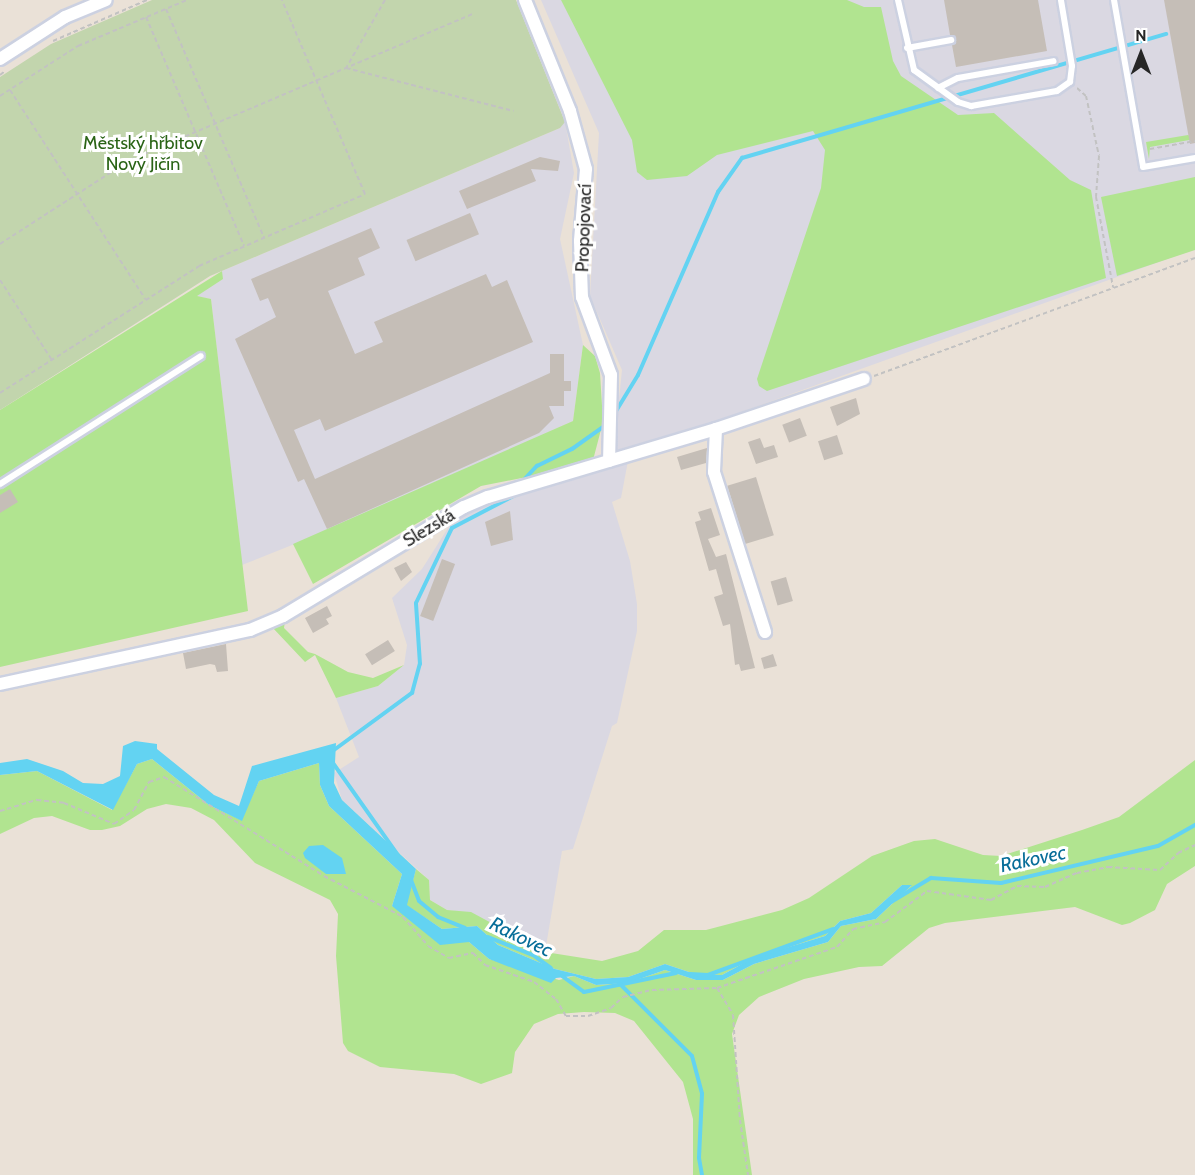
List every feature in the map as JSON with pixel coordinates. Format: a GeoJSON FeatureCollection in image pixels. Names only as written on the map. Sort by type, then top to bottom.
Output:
{"type":"FeatureCollection","features":[{"type":"Feature","properties":{"kind":"street"},"geometry":{"type":"LineString","coordinates":[[0,59],[65,18],[106,0]]}},
{"type":"Feature","properties":{"kind":"street","name":"Propojovací"},"geometry":{"type":"LineString","coordinates":[[525,0],[570,111],[586,169],[580,241],[582,297],[610,375],[609,462]]}},
{"type":"Feature","properties":{"kind":"street","name":"Slezská"},"geometry":{"type":"LineString","coordinates":[[0,684],[250,630],[283,616],[464,507],[716,429],[864,379]]}},
{"type":"Feature","properties":{"kind":"street"},"geometry":{"type":"LineString","coordinates":[[716,429],[714,472],[765,632]]}},
{"type":"Feature","properties":{"kind":"lane"},"geometry":{"type":"LineString","coordinates":[[898,0],[907,48],[914,70],[938,88],[971,106],[1057,91],[1070,82],[1072,66],[1061,0]]}},
{"type":"Feature","properties":{"kind":"lane"},"geometry":{"type":"LineString","coordinates":[[1114,0],[1143,167],[1195,158]]}},
{"type":"Feature","properties":{"kind":"lane"},"geometry":{"type":"LineString","coordinates":[[907,48],[951,40]]}},
{"type":"Feature","properties":{"kind":"lane"},"geometry":{"type":"LineString","coordinates":[[938,88],[958,78],[1054,61]]}},
{"type":"Feature","properties":{"kind":"lane"},"geometry":{"type":"LineString","coordinates":[[0,484],[201,357]]}},
{"type":"Feature","properties":{"kind":"path"},"geometry":{"type":"LineString","coordinates":[[50,42],[147,0]]}},
{"type":"Feature","properties":{"kind":"path"},"geometry":{"type":"LineString","coordinates":[[0,96],[78,46],[187,0]]}},
{"type":"Feature","properties":{"kind":"path"},"geometry":{"type":"LineString","coordinates":[[0,393],[200,266],[365,195],[282,0]]}},
{"type":"Feature","properties":{"kind":"path"},"geometry":{"type":"LineString","coordinates":[[346,68],[385,0]]}},
{"type":"Feature","properties":{"kind":"path"},"geometry":{"type":"LineString","coordinates":[[166,9],[264,238]]}},
{"type":"Feature","properties":{"kind":"path"},"geometry":{"type":"LineString","coordinates":[[0,244],[130,160],[472,14]]}},
{"type":"Feature","properties":{"kind":"path"},"geometry":{"type":"LineString","coordinates":[[146,17],[245,246]]}},
{"type":"Feature","properties":{"kind":"path"},"geometry":{"type":"LineString","coordinates":[[0,75],[10,68]]}},
{"type":"Feature","properties":{"kind":"path"},"geometry":{"type":"LineString","coordinates":[[346,68],[514,111]]}},
{"type":"Feature","properties":{"kind":"path"},"geometry":{"type":"LineString","coordinates":[[1070,82],[1086,96],[1090,108],[1100,170],[1096,197],[1113,287]]}},
{"type":"Feature","properties":{"kind":"path"},"geometry":{"type":"LineString","coordinates":[[10,90],[146,300]]}},
{"type":"Feature","properties":{"kind":"path"},"geometry":{"type":"LineString","coordinates":[[1150,148],[1195,141]]}},
{"type":"Feature","properties":{"kind":"path"},"geometry":{"type":"LineString","coordinates":[[864,379],[1195,258]]}},
{"type":"Feature","properties":{"kind":"path"},"geometry":{"type":"LineString","coordinates":[[0,280],[51,360]]}},
{"type":"Feature","properties":{"kind":"path"},"geometry":{"type":"LineString","coordinates":[[0,811],[37,800],[64,803],[114,824],[135,810],[149,783],[164,777],[324,876],[403,917],[428,946],[449,958],[473,953],[485,965],[534,982],[556,999],[566,1016],[596,1014],[611,1008],[623,997],[675,986],[717,988],[837,947],[853,929],[885,922],[927,891],[992,900],[1017,886],[1045,887],[1077,873],[1108,867],[1160,870],[1178,853],[1195,845]]}},
{"type":"Feature","properties":{"kind":"path"},"geometry":{"type":"LineString","coordinates":[[717,988],[733,1015],[740,1120],[748,1175]]}},
{"type":"Feature","properties":{"kind":"shaded area"},"geometry":{"type":"Polygon","coordinates":[[[541,0],[1195,0],[1195,249],[613,458],[622,370],[590,296],[599,133],[541,0]]]}},
{"type":"Feature","properties":{"kind":"shaded area"},"geometry":{"type":"Polygon","coordinates":[[[564,116],[574,173],[560,239],[583,345],[573,421],[357,519],[242,565],[211,299],[196,296],[222,279],[222,271],[560,128],[564,116]]]}},
{"type":"Feature","properties":{"kind":"shaded area"},"geometry":{"type":"Polygon","coordinates":[[[628,461],[621,498],[612,502],[630,561],[637,604],[637,631],[617,723],[612,726],[573,849],[562,851],[545,952],[471,913],[447,910],[430,900],[429,880],[342,800],[334,773],[359,757],[336,698],[378,686],[404,665],[407,645],[392,598],[422,569],[453,520],[465,509],[628,461]]]}},
{"type":"Feature","properties":{"kind":"green space","name":"Městský hřbitov Nový Jičín"},"geometry":{"type":"Polygon","coordinates":[[[152,0],[516,0],[565,122],[560,128],[210,276],[0,410],[0,77],[51,44],[152,0]]]}},
{"type":"Feature","properties":{"kind":"green space"},"geometry":{"type":"Polygon","coordinates":[[[561,0],[847,0],[864,7],[881,7],[893,61],[901,76],[958,115],[994,113],[1070,180],[1091,190],[1106,278],[767,391],[759,386],[757,379],[821,188],[825,150],[813,131],[717,155],[687,176],[647,180],[637,172],[632,140],[561,0]]]}},
{"type":"Feature","properties":{"kind":"green space"},"geometry":{"type":"Polygon","coordinates":[[[1188,135],[1195,139],[1150,147],[1149,159],[1146,142],[1188,135]]]}},
{"type":"Feature","properties":{"kind":"green space"},"geometry":{"type":"Polygon","coordinates":[[[1195,177],[1195,250],[1117,276],[1101,197],[1195,177]]]}},
{"type":"Feature","properties":{"kind":"green space"},"geometry":{"type":"Polygon","coordinates":[[[222,271],[223,279],[197,296],[211,299],[248,611],[0,667],[0,410],[222,271]]]}},
{"type":"Feature","properties":{"kind":"green space"},"geometry":{"type":"Polygon","coordinates":[[[583,345],[595,356],[600,373],[603,422],[592,464],[481,486],[313,584],[293,544],[573,421],[583,345]]]}},
{"type":"Feature","properties":{"kind":"green space"},"geometry":{"type":"Polygon","coordinates":[[[285,621],[284,628],[308,652],[315,654],[348,672],[373,678],[404,665],[378,686],[336,698],[315,655],[305,662],[272,627],[285,621]]]}},
{"type":"Feature","properties":{"kind":"green space"},"geometry":{"type":"Polygon","coordinates":[[[152,759],[209,805],[241,820],[259,781],[319,763],[320,785],[329,806],[402,874],[392,906],[469,942],[489,959],[559,980],[574,976],[596,985],[628,983],[665,970],[696,980],[723,980],[754,964],[828,942],[841,926],[876,919],[911,886],[902,885],[871,913],[840,921],[825,936],[753,958],[722,975],[695,974],[665,964],[628,977],[596,979],[555,969],[498,945],[477,926],[442,929],[406,905],[416,869],[429,880],[430,900],[447,910],[471,912],[545,952],[602,961],[638,951],[664,930],[706,930],[782,910],[809,898],[872,856],[914,841],[935,839],[983,855],[1001,856],[1082,830],[1119,817],[1195,760],[1195,866],[1167,884],[1155,910],[1130,923],[1122,925],[1075,907],[945,923],[929,928],[882,966],[859,967],[804,979],[759,997],[739,1015],[732,1034],[752,1175],[693,1175],[693,1119],[683,1082],[634,1021],[615,1013],[558,1014],[534,1024],[515,1052],[512,1073],[481,1084],[454,1074],[380,1067],[348,1051],[343,1043],[336,956],[338,914],[330,900],[255,863],[214,820],[191,808],[166,804],[147,809],[120,826],[102,830],[90,830],[52,816],[34,818],[0,834],[0,775],[37,771],[112,810],[137,764],[152,759]]]}},
{"type":"Feature","properties":{"kind":"water"},"geometry":{"type":"Polygon","coordinates":[[[135,741],[157,744],[157,749],[214,795],[239,806],[252,766],[336,743],[334,783],[342,800],[416,869],[407,905],[442,929],[477,926],[498,945],[555,969],[596,979],[628,977],[665,964],[695,974],[722,975],[753,958],[825,936],[840,921],[871,913],[902,885],[912,885],[876,919],[841,926],[828,942],[754,964],[723,980],[696,980],[665,970],[628,983],[596,985],[574,976],[556,978],[551,983],[489,959],[469,942],[440,945],[392,906],[402,874],[329,806],[320,785],[319,763],[259,781],[242,821],[209,805],[152,759],[137,764],[113,810],[37,771],[0,775],[0,763],[27,759],[63,771],[83,783],[103,784],[120,776],[123,746],[135,741]]]}},
{"type":"Feature","properties":{"kind":"water"},"geometry":{"type":"Polygon","coordinates":[[[323,845],[342,858],[346,874],[326,874],[305,858],[303,853],[309,846],[323,845]]]}},
{"type":"Feature","properties":{"kind":"building"},"geometry":{"type":"Polygon","coordinates":[[[944,0],[1038,0],[1047,51],[956,67],[952,45],[956,40],[950,35],[944,0]]]}},
{"type":"Feature","properties":{"kind":"building"},"geometry":{"type":"Polygon","coordinates":[[[1164,0],[1195,0],[1195,143],[1190,144],[1164,0]]]}},
{"type":"Feature","properties":{"kind":"building"},"geometry":{"type":"Polygon","coordinates":[[[540,157],[560,161],[558,171],[531,169],[536,181],[467,209],[459,191],[540,157]]]}},
{"type":"Feature","properties":{"kind":"building"},"geometry":{"type":"Polygon","coordinates":[[[470,213],[479,234],[415,261],[406,240],[470,213]]]}},
{"type":"Feature","properties":{"kind":"building"},"geometry":{"type":"Polygon","coordinates":[[[371,228],[380,248],[358,258],[365,275],[328,291],[355,354],[383,342],[374,322],[486,274],[492,287],[507,280],[533,342],[325,431],[320,419],[294,430],[315,479],[550,373],[550,354],[564,354],[564,381],[571,381],[571,391],[564,391],[564,406],[549,406],[554,418],[539,433],[327,529],[304,479],[298,482],[235,339],[276,317],[268,298],[260,301],[251,279],[371,228]]]}},
{"type":"Feature","properties":{"kind":"building"},"geometry":{"type":"Polygon","coordinates":[[[856,398],[860,414],[837,426],[830,407],[856,398]]]}},
{"type":"Feature","properties":{"kind":"building"},"geometry":{"type":"Polygon","coordinates":[[[800,418],[807,436],[789,443],[782,425],[800,418]]]}},
{"type":"Feature","properties":{"kind":"building"},"geometry":{"type":"Polygon","coordinates":[[[837,435],[843,454],[824,460],[818,441],[837,435]]]}},
{"type":"Feature","properties":{"kind":"building"},"geometry":{"type":"Polygon","coordinates":[[[760,438],[764,448],[774,445],[778,457],[756,464],[748,442],[760,438]]]}},
{"type":"Feature","properties":{"kind":"building"},"geometry":{"type":"Polygon","coordinates":[[[707,448],[706,463],[681,470],[677,457],[707,448]]]}},
{"type":"Feature","properties":{"kind":"building"},"geometry":{"type":"Polygon","coordinates":[[[756,477],[774,535],[745,544],[727,486],[756,477]]]}},
{"type":"Feature","properties":{"kind":"building"},"geometry":{"type":"Polygon","coordinates":[[[10,489],[18,502],[0,513],[0,495],[10,489]]]}},
{"type":"Feature","properties":{"kind":"building"},"geometry":{"type":"Polygon","coordinates":[[[711,508],[720,535],[708,539],[716,557],[726,554],[755,668],[741,671],[739,664],[735,665],[730,624],[723,626],[714,597],[723,594],[716,569],[709,571],[695,522],[701,520],[698,512],[711,508]]]}},
{"type":"Feature","properties":{"kind":"building"},"geometry":{"type":"Polygon","coordinates":[[[510,511],[513,540],[491,546],[485,522],[510,511]]]}},
{"type":"Feature","properties":{"kind":"building"},"geometry":{"type":"Polygon","coordinates":[[[442,559],[455,564],[433,621],[420,616],[442,559]]]}},
{"type":"Feature","properties":{"kind":"building"},"geometry":{"type":"Polygon","coordinates":[[[406,562],[412,572],[401,581],[394,568],[406,562]]]}},
{"type":"Feature","properties":{"kind":"building"},"geometry":{"type":"Polygon","coordinates":[[[786,577],[793,601],[778,605],[771,581],[786,577]]]}},
{"type":"Feature","properties":{"kind":"building"},"geometry":{"type":"Polygon","coordinates":[[[327,606],[332,616],[326,619],[329,624],[313,633],[305,618],[327,606]]]}},
{"type":"Feature","properties":{"kind":"building"},"geometry":{"type":"Polygon","coordinates":[[[388,640],[395,651],[372,665],[365,654],[388,640]]]}},
{"type":"Feature","properties":{"kind":"building"},"geometry":{"type":"Polygon","coordinates":[[[226,644],[228,671],[217,672],[215,665],[210,664],[186,669],[183,653],[226,644]]]}},
{"type":"Feature","properties":{"kind":"building"},"geometry":{"type":"Polygon","coordinates":[[[773,654],[777,666],[764,669],[761,658],[773,654]]]}},
{"type":"Feature","properties":{"kind":"waterway"},"geometry":{"type":"LineString","coordinates":[[613,416],[638,375],[718,192],[742,158],[1166,34]]}},
{"type":"Feature","properties":{"kind":"waterway"},"geometry":{"type":"LineString","coordinates":[[520,484],[537,466],[572,449],[607,424]]}},
{"type":"Feature","properties":{"kind":"waterway"},"geometry":{"type":"LineString","coordinates":[[334,750],[412,693],[420,664],[416,603],[452,528],[515,495],[517,491]]}},
{"type":"Feature","properties":{"kind":"waterway","name":"Rakovec"},"geometry":{"type":"LineString","coordinates":[[333,763],[398,855]]}},
{"type":"Feature","properties":{"kind":"waterway","name":"Rakovec"},"geometry":{"type":"LineString","coordinates":[[891,902],[931,878],[1001,883],[1158,846],[1195,825]]}},
{"type":"Feature","properties":{"kind":"waterway","name":"Rakovec"},"geometry":{"type":"LineString","coordinates":[[411,880],[419,901],[438,917],[465,928]]}},
{"type":"Feature","properties":{"kind":"waterway","name":"Rakovec"},"geometry":{"type":"LineString","coordinates":[[690,974],[708,975],[833,929]]}},
{"type":"Feature","properties":{"kind":"waterway","name":"Rakovec"},"geometry":{"type":"LineString","coordinates":[[488,937],[533,955],[551,968]]}},
{"type":"Feature","properties":{"kind":"waterway","name":"Rakovec"},"geometry":{"type":"LineString","coordinates":[[562,976],[584,992],[676,973]]}},
{"type":"Feature","properties":{"kind":"waterway"},"geometry":{"type":"LineString","coordinates":[[621,985],[692,1056],[702,1094],[699,1158],[702,1175]]}}]}
